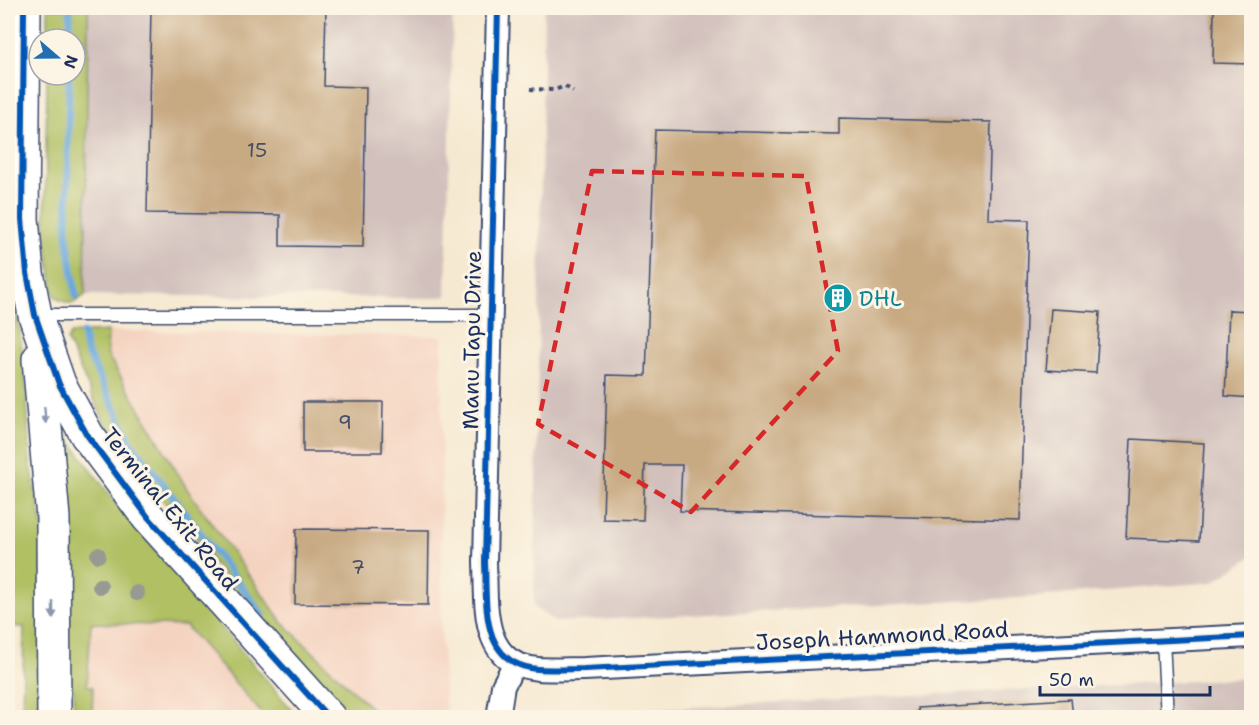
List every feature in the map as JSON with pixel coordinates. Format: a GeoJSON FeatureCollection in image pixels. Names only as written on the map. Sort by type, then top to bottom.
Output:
{"type":"FeatureCollection","features":[{"type":"Feature","properties":{"kind":"street","name":"Terminal Exit Road"},"geometry":{"type":"LineString","coordinates":[[24,8],[22,219],[27,273],[35,315],[59,384],[87,435],[147,517],[259,643],[329,717]]}},
{"type":"Feature","properties":{"kind":"street","name":"Manu Tapu Drive"},"geometry":{"type":"LineString","coordinates":[[498,8],[485,561],[487,620],[494,643],[515,663]]}},
{"type":"Feature","properties":{"kind":"street"},"geometry":{"type":"LineString","coordinates":[[35,315],[52,518],[54,717]]}},
{"type":"Feature","properties":{"kind":"street","name":"Joseph Hammond Road"},"geometry":{"type":"LineString","coordinates":[[515,663],[538,669],[584,669],[1251,636]]}},
{"type":"Feature","properties":{"kind":"street","name":"Terminal Exit Road"},"geometry":{"type":"LineString","coordinates":[[259,643],[314,717]]}},
{"type":"Feature","properties":{"kind":"street"},"geometry":{"type":"LineString","coordinates":[[498,717],[503,686],[515,663]]}},
{"type":"Feature","properties":{"kind":"lane"},"geometry":{"type":"LineString","coordinates":[[12,8],[23,56]]}},
{"type":"Feature","properties":{"kind":"lane"},"geometry":{"type":"LineString","coordinates":[[35,315],[491,315]]}},
{"type":"Feature","properties":{"kind":"lane"},"geometry":{"type":"LineString","coordinates":[[1163,640],[1167,717]]}},
{"type":"Feature","properties":{"kind":"path"},"geometry":{"type":"LineString","coordinates":[[530,89],[555,90],[565,86],[573,92]]}},
{"type":"Feature","properties":{"kind":"highlighted area"},"geometry":{"type":"Polygon","coordinates":[[[592,171],[806,176],[838,351],[691,512],[538,424],[592,171]]]}},
{"type":"Feature","properties":{"kind":"shaded area"},"geometry":{"type":"Polygon","coordinates":[[[88,8],[453,8],[446,296],[430,298],[85,295],[88,8]]]}},
{"type":"Feature","properties":{"kind":"shaded area"},"geometry":{"type":"Polygon","coordinates":[[[544,8],[1251,8],[1251,557],[1213,582],[1035,597],[555,622],[534,607],[544,8]]]}},
{"type":"Feature","properties":{"kind":"shaded area"},"geometry":{"type":"Polygon","coordinates":[[[108,331],[442,336],[441,628],[446,717],[380,717],[283,623],[187,489],[106,354],[108,331]]]}},
{"type":"Feature","properties":{"kind":"shaded area"},"geometry":{"type":"Polygon","coordinates":[[[91,623],[186,626],[265,717],[92,717],[93,688],[87,686],[91,623]]]}},
{"type":"Feature","properties":{"kind":"shaded area"},"geometry":{"type":"Polygon","coordinates":[[[1251,678],[1251,717],[566,718],[571,713],[1251,678]]]}},
{"type":"Feature","properties":{"kind":"green space"},"geometry":{"type":"Polygon","coordinates":[[[48,8],[88,8],[85,295],[72,304],[54,295],[45,231],[47,87],[87,87],[87,27],[48,27],[48,8]]]}},
{"type":"Feature","properties":{"kind":"green space"},"geometry":{"type":"Polygon","coordinates":[[[8,200],[12,271],[26,380],[30,462],[44,532],[38,717],[22,717],[24,627],[8,626],[8,200]]]}},
{"type":"Feature","properties":{"kind":"green space"},"geometry":{"type":"Polygon","coordinates":[[[108,331],[107,354],[187,489],[283,623],[380,717],[346,717],[209,558],[206,549],[127,460],[105,424],[67,340],[72,333],[108,331]]]}},
{"type":"Feature","properties":{"kind":"green space"},"geometry":{"type":"Polygon","coordinates":[[[61,428],[113,500],[298,717],[265,717],[186,626],[91,623],[87,686],[93,687],[92,717],[73,717],[74,691],[65,676],[61,428]]]}},
{"type":"Feature","properties":{"kind":"building"},"geometry":{"type":"Polygon","coordinates":[[[151,8],[326,8],[324,86],[366,87],[363,247],[280,246],[280,215],[147,213],[151,8]]]}},
{"type":"Feature","properties":{"kind":"building"},"geometry":{"type":"Polygon","coordinates":[[[1214,8],[1252,8],[1252,64],[1213,63],[1214,8]]]}},
{"type":"Feature","properties":{"kind":"building","name":"DHL"},"geometry":{"type":"Polygon","coordinates":[[[839,118],[991,122],[988,219],[1029,220],[1020,520],[680,511],[682,465],[645,465],[643,520],[603,519],[607,375],[646,376],[655,130],[839,134],[839,118]]]}},
{"type":"Feature","properties":{"kind":"building"},"geometry":{"type":"Polygon","coordinates":[[[1051,309],[1100,312],[1096,373],[1046,370],[1051,309]]]}},
{"type":"Feature","properties":{"kind":"building"},"geometry":{"type":"Polygon","coordinates":[[[1229,310],[1252,311],[1252,398],[1225,396],[1229,310]]]}},
{"type":"Feature","properties":{"kind":"building"},"geometry":{"type":"Polygon","coordinates":[[[303,402],[383,402],[382,452],[303,452],[303,402]]]}},
{"type":"Feature","properties":{"kind":"building"},"geometry":{"type":"Polygon","coordinates":[[[1131,439],[1204,443],[1199,541],[1126,538],[1131,439]]]}},
{"type":"Feature","properties":{"kind":"building"},"geometry":{"type":"Polygon","coordinates":[[[296,529],[429,530],[428,605],[295,604],[296,529]]]}},
{"type":"Feature","properties":{"kind":"building"},"geometry":{"type":"Polygon","coordinates":[[[1071,699],[1073,718],[918,718],[917,708],[1071,699]]]}},
{"type":"Feature","properties":{"kind":"building"},"geometry":{"type":"Polygon","coordinates":[[[882,713],[882,718],[817,718],[817,716],[882,713]]]}},
{"type":"Feature","properties":{"kind":"waterway"},"geometry":{"type":"LineString","coordinates":[[70,8],[70,27]]}},
{"type":"Feature","properties":{"kind":"waterway"},"geometry":{"type":"LineString","coordinates":[[69,87],[67,236],[76,296]]}},
{"type":"Feature","properties":{"kind":"waterway"},"geometry":{"type":"LineString","coordinates":[[83,333],[86,350],[131,442],[263,615]]}},
{"type":"Feature","properties":{"kind":"cycle path"},"geometry":{"type":"LineString","coordinates":[[24,8],[22,219],[27,273],[35,315],[59,384],[87,435],[148,517],[329,718]]}},
{"type":"Feature","properties":{"kind":"cycle path"},"geometry":{"type":"LineString","coordinates":[[498,8],[485,562],[487,613],[490,629],[496,644],[505,656],[519,665],[538,669],[584,669],[1252,636]]}},
{"type":"Feature","properties":{"kind":"place","name":"DHL"},"geometry":{"type":"Point","coordinates":[838,298]}}]}
